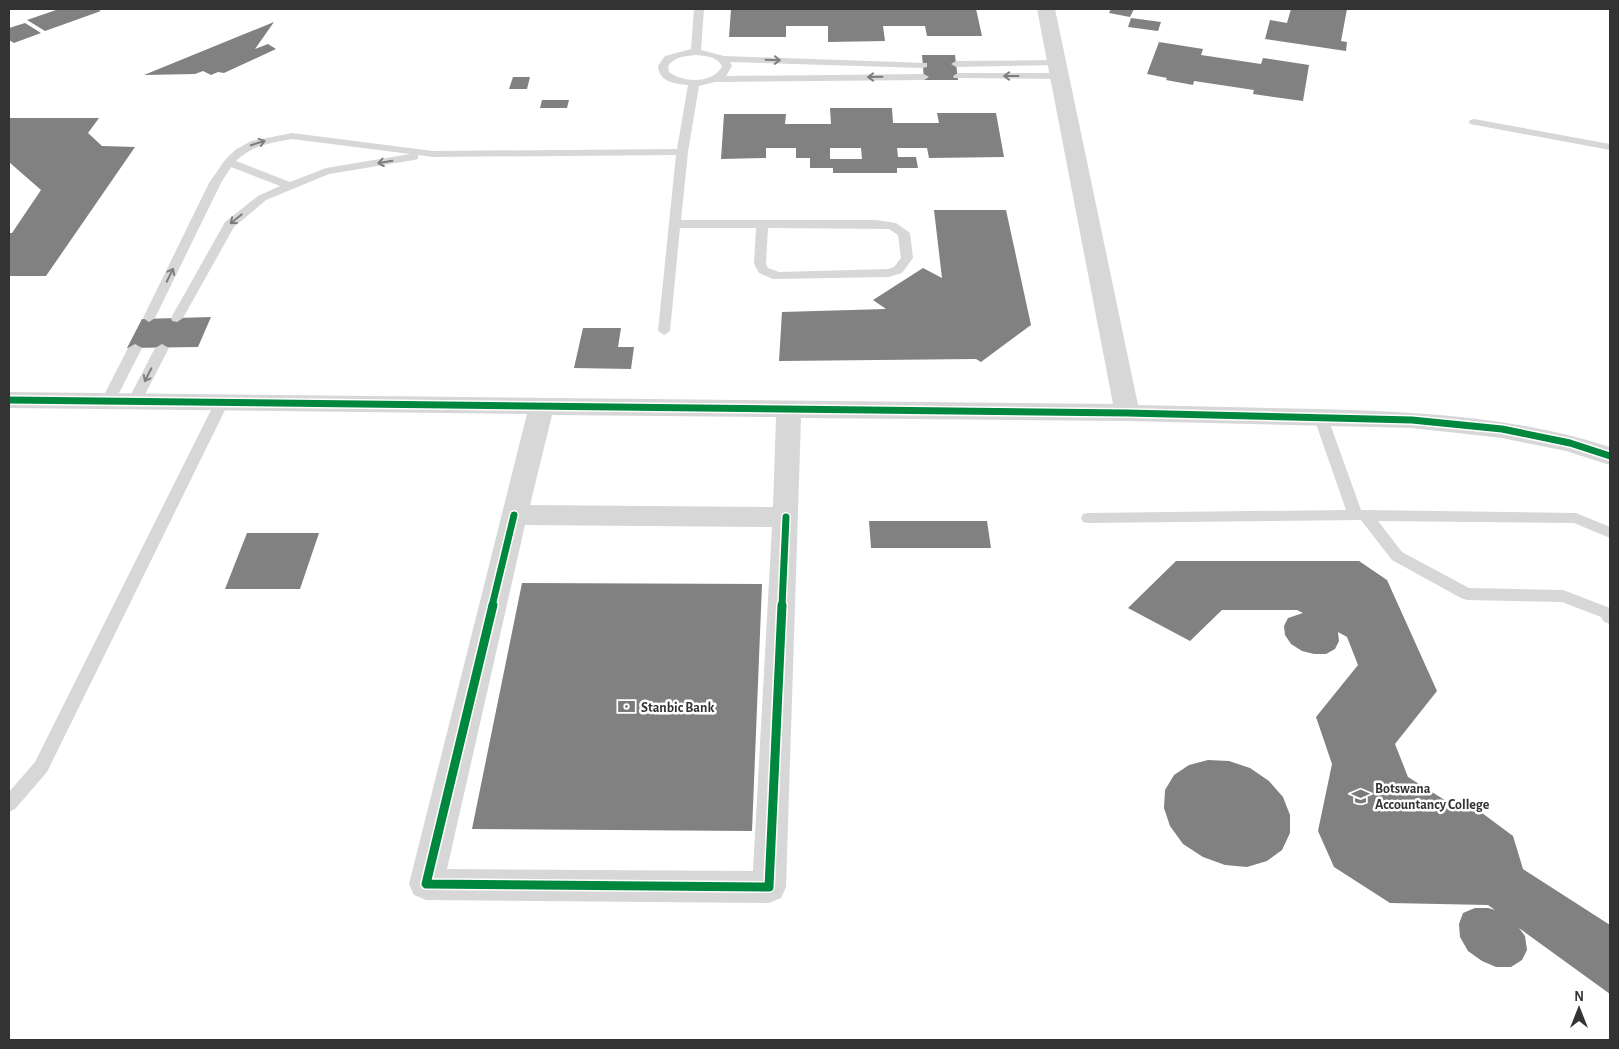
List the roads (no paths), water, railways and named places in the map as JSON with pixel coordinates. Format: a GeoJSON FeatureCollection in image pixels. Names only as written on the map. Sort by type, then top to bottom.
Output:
{"type":"FeatureCollection","features":[{"type":"Feature","properties":{"kind":"street"},"geometry":{"type":"LineString","coordinates":[[1046,9],[1127,413]]}},
{"type":"Feature","properties":{"kind":"street"},"geometry":{"type":"LineString","coordinates":[[9,400],[1127,413],[1412,420],[1502,430],[1570,443],[1610,456]]}},
{"type":"Feature","properties":{"kind":"street"},"geometry":{"type":"LineString","coordinates":[[542,406],[514,515],[426,884],[770,887],[789,409]]}},
{"type":"Feature","properties":{"kind":"street"},"geometry":{"type":"LineString","coordinates":[[514,515],[786,517]]}},
{"type":"Feature","properties":{"kind":"lane"},"geometry":{"type":"LineString","coordinates":[[696,52],[699,9]]}},
{"type":"Feature","properties":{"kind":"lane"},"geometry":{"type":"LineString","coordinates":[[716,79],[724,75],[728,64],[717,55],[696,52],[685,53],[667,60],[663,65],[666,76],[673,80],[694,83],[716,79],[924,77]]}},
{"type":"Feature","properties":{"kind":"lane"},"geometry":{"type":"LineString","coordinates":[[724,59],[923,64]]}},
{"type":"Feature","properties":{"kind":"lane"},"geometry":{"type":"LineString","coordinates":[[956,64],[1058,70]]}},
{"type":"Feature","properties":{"kind":"lane"},"geometry":{"type":"LineString","coordinates":[[958,76],[1058,70]]}},
{"type":"Feature","properties":{"kind":"lane"},"geometry":{"type":"LineString","coordinates":[[664,331],[682,152],[694,83]]}},
{"type":"Feature","properties":{"kind":"lane"},"geometry":{"type":"LineString","coordinates":[[1474,122],[1610,147]]}},
{"type":"Feature","properties":{"kind":"lane"},"geometry":{"type":"LineString","coordinates":[[149,318],[215,182],[229,162],[239,152],[255,143],[292,136],[433,154],[682,152]]}},
{"type":"Feature","properties":{"kind":"lane"},"geometry":{"type":"LineString","coordinates":[[177,318],[229,225],[262,198],[326,171],[433,154]]}},
{"type":"Feature","properties":{"kind":"lane"},"geometry":{"type":"LineString","coordinates":[[229,162],[290,186]]}},
{"type":"Feature","properties":{"kind":"lane"},"geometry":{"type":"LineString","coordinates":[[675,224],[762,224],[885,224],[904,233],[907,258],[898,270],[889,273],[777,276],[763,270],[760,264],[762,224]]}},
{"type":"Feature","properties":{"kind":"lane"},"geometry":{"type":"LineString","coordinates":[[108,401],[135,348]]}},
{"type":"Feature","properties":{"kind":"lane"},"geometry":{"type":"LineString","coordinates":[[134,402],[162,348]]}},
{"type":"Feature","properties":{"kind":"lane"},"geometry":{"type":"LineString","coordinates":[[9,804],[42,767],[222,402]]}},
{"type":"Feature","properties":{"kind":"lane"},"geometry":{"type":"LineString","coordinates":[[1321,418],[1360,515],[1397,556],[1467,594],[1563,596],[1607,613],[1610,618]]}},
{"type":"Feature","properties":{"kind":"lane"},"geometry":{"type":"LineString","coordinates":[[1088,518],[1360,515],[1576,518],[1610,533]]}},
{"type":"Feature","properties":{"kind":"place","name":"Stanbic Bank"},"geometry":{"type":"Point","coordinates":[627,707]}},
{"type":"Feature","properties":{"kind":"place","name":"Botswana Accountancy College"},"geometry":{"type":"Point","coordinates":[1361,796]}}]}
